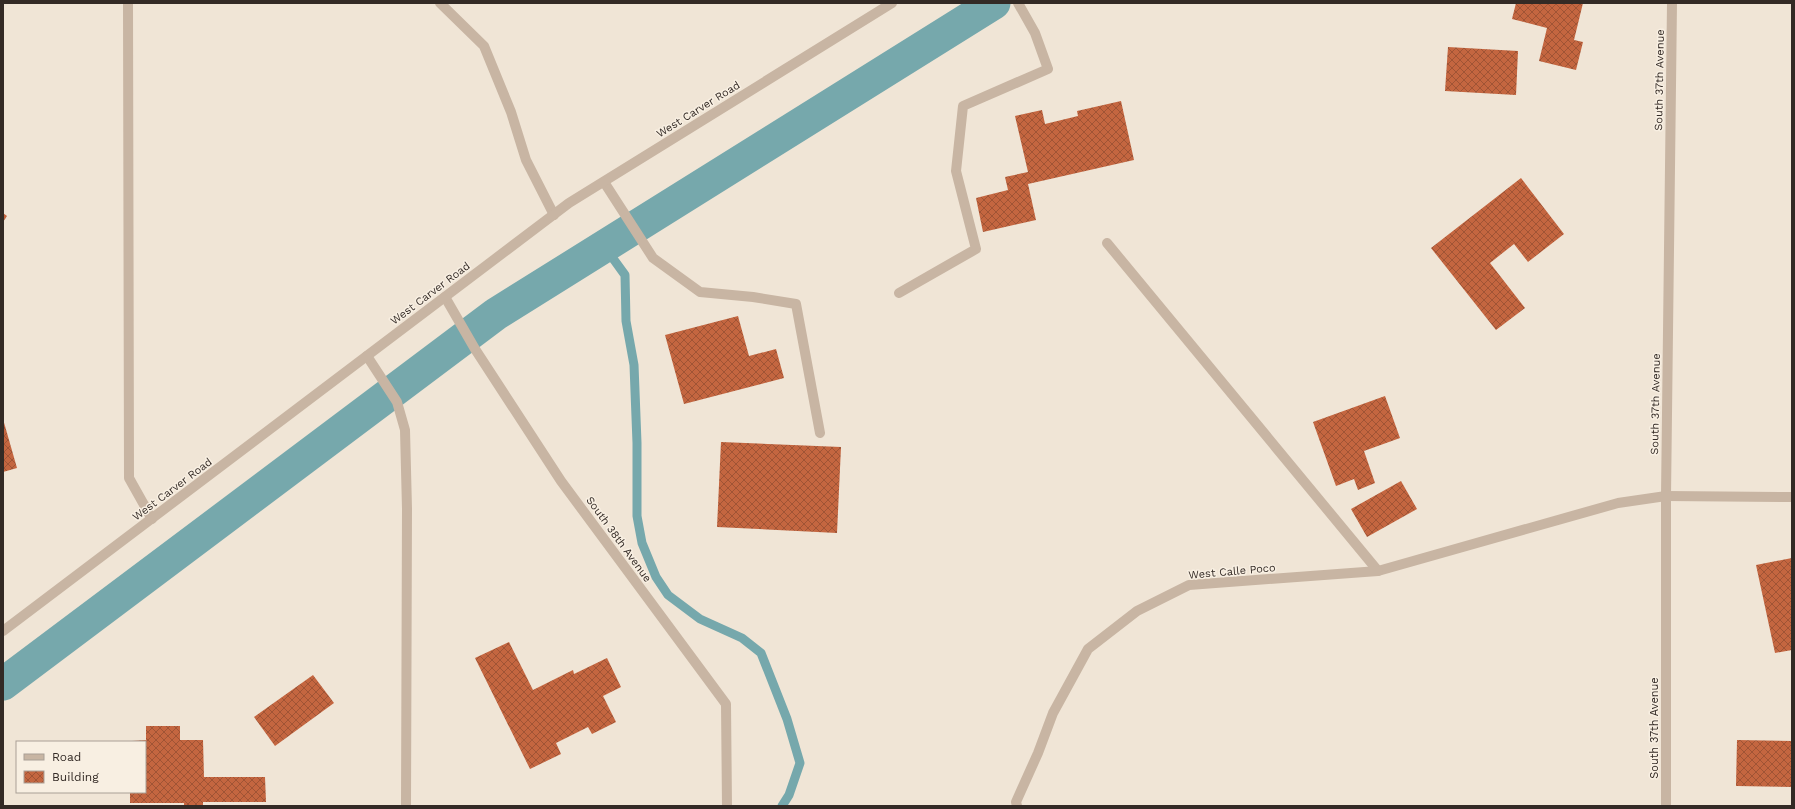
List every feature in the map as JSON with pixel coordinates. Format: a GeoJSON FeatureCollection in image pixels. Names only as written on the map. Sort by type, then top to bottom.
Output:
{"type":"FeatureCollection","features":[{"type":"Feature","properties":{"kind":"street"},"geometry":{"type":"LineString","coordinates":[[128,3],[129,478],[152,519]]}},
{"type":"Feature","properties":{"kind":"street"},"geometry":{"type":"LineString","coordinates":[[440,3],[484,46],[511,112],[526,160],[554,215]]}},
{"type":"Feature","properties":{"kind":"street","name":"West Carver Road"},"geometry":{"type":"LineString","coordinates":[[3,631],[569,203],[892,3]]}},
{"type":"Feature","properties":{"kind":"street","name":"South 37th Avenue"},"geometry":{"type":"LineString","coordinates":[[1666,806],[1666,496],[1672,3]]}},
{"type":"Feature","properties":{"kind":"street"},"geometry":{"type":"LineString","coordinates":[[899,293],[976,249],[956,171],[963,106],[1048,69],[1035,33],[1018,4]]}},
{"type":"Feature","properties":{"kind":"street"},"geometry":{"type":"LineString","coordinates":[[604,182],[653,258],[700,292],[753,297],[796,304],[820,433]]}},
{"type":"Feature","properties":{"kind":"street"},"geometry":{"type":"LineString","coordinates":[[1107,243],[1378,572]]}},
{"type":"Feature","properties":{"kind":"street","name":"South 38th Avenue"},"geometry":{"type":"LineString","coordinates":[[444,297],[475,349],[561,481],[726,704],[726,806]]}},
{"type":"Feature","properties":{"kind":"street"},"geometry":{"type":"LineString","coordinates":[[367,356],[397,402],[404,430],[407,509],[406,806]]}},
{"type":"Feature","properties":{"kind":"street","name":"West Calle Poco"},"geometry":{"type":"LineString","coordinates":[[1017,806],[1016,802],[1038,753],[1052,713],[1088,649],[1137,611],[1188,586],[1378,572],[1618,503],[1666,496],[1792,497]]}},
{"type":"Feature","properties":{"kind":"building"},"geometry":{"type":"Polygon","coordinates":[[[1516,3],[1583,3],[1574,40],[1583,42],[1576,70],[1539,61],[1547,28],[1512,19],[1516,3]]]}},
{"type":"Feature","properties":{"kind":"building"},"geometry":{"type":"Polygon","coordinates":[[[1448,47],[1518,51],[1516,95],[1445,91],[1448,47]]]}},
{"type":"Feature","properties":{"kind":"building"},"geometry":{"type":"Polygon","coordinates":[[[1121,101],[1134,160],[1028,184],[1036,220],[983,232],[976,198],[1008,190],[1005,177],[1028,172],[1015,116],[1042,110],[1045,124],[1078,116],[1077,111],[1121,101]]]}},
{"type":"Feature","properties":{"kind":"building"},"geometry":{"type":"Polygon","coordinates":[[[1521,178],[1564,234],[1528,262],[1514,244],[1490,263],[1525,308],[1496,330],[1431,248],[1521,178]]]}},
{"type":"Feature","properties":{"kind":"building"},"geometry":{"type":"Polygon","coordinates":[[[3,213],[7,216],[3,222],[3,213]]]}},
{"type":"Feature","properties":{"kind":"building"},"geometry":{"type":"Polygon","coordinates":[[[738,316],[749,356],[776,349],[784,378],[684,404],[665,335],[738,316]]]}},
{"type":"Feature","properties":{"kind":"building"},"geometry":{"type":"Polygon","coordinates":[[[1385,396],[1400,438],[1364,451],[1375,483],[1358,490],[1354,479],[1336,486],[1313,422],[1385,396]]]}},
{"type":"Feature","properties":{"kind":"building"},"geometry":{"type":"Polygon","coordinates":[[[3,419],[17,468],[3,472],[3,419]]]}},
{"type":"Feature","properties":{"kind":"building"},"geometry":{"type":"Polygon","coordinates":[[[721,442],[841,447],[837,533],[717,527],[721,442]]]}},
{"type":"Feature","properties":{"kind":"building"},"geometry":{"type":"Polygon","coordinates":[[[1401,481],[1417,509],[1367,537],[1351,509],[1401,481]]]}},
{"type":"Feature","properties":{"kind":"building"},"geometry":{"type":"Polygon","coordinates":[[[1792,558],[1792,650],[1775,653],[1756,565],[1792,558]]]}},
{"type":"Feature","properties":{"kind":"building"},"geometry":{"type":"Polygon","coordinates":[[[509,642],[533,690],[573,670],[574,674],[607,658],[621,687],[603,696],[616,722],[592,734],[588,727],[556,743],[561,754],[530,769],[475,658],[509,642]]]}},
{"type":"Feature","properties":{"kind":"building"},"geometry":{"type":"Polygon","coordinates":[[[313,675],[334,703],[275,746],[254,717],[313,675]]]}},
{"type":"Feature","properties":{"kind":"building"},"geometry":{"type":"Polygon","coordinates":[[[146,726],[180,726],[180,740],[203,740],[204,777],[265,777],[266,802],[203,802],[203,806],[184,806],[184,803],[130,803],[130,793],[146,793],[146,741],[132,741],[146,740],[146,726]]]}},
{"type":"Feature","properties":{"kind":"building"},"geometry":{"type":"Polygon","coordinates":[[[1737,740],[1792,741],[1792,787],[1736,786],[1737,740]]]}},
{"type":"Feature","properties":{"kind":"waterway"},"geometry":{"type":"LineString","coordinates":[[3,684],[496,314],[994,3]]}},
{"type":"Feature","properties":{"kind":"waterway"},"geometry":{"type":"LineString","coordinates":[[604,246],[625,275],[626,321],[634,365],[637,443],[637,516],[642,543],[656,577],[668,595],[700,619],[742,638],[761,653],[787,719],[800,763],[789,795],[782,806]]}}]}
